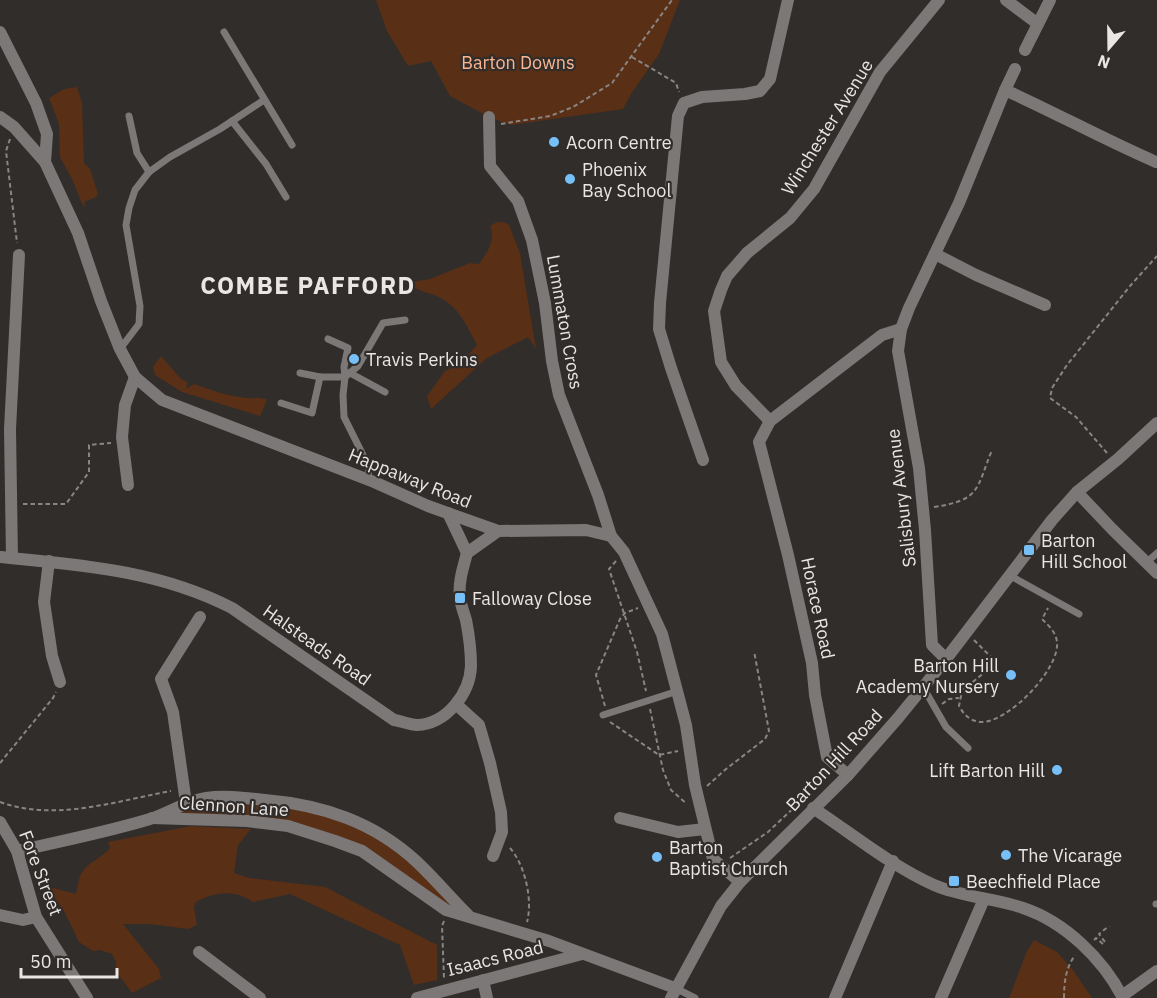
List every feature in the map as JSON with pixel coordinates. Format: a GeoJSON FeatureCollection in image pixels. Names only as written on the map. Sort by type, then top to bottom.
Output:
{"type":"FeatureCollection","features":[{"type":"Feature","properties":{"kind":"street"},"geometry":{"type":"LineString","coordinates":[[704,460],[659,329],[678,116],[684,103],[702,97],[760,91],[770,80],[789,0]]}},
{"type":"Feature","properties":{"kind":"street","name":"Winchester Avenue"},"geometry":{"type":"LineString","coordinates":[[770,421],[736,386],[721,362],[714,311],[721,290],[727,276],[747,253],[790,218],[814,189],[880,72],[939,0]]}},
{"type":"Feature","properties":{"kind":"street"},"geometry":{"type":"LineString","coordinates":[[1006,0],[1038,24]]}},
{"type":"Feature","properties":{"kind":"street"},"geometry":{"type":"LineString","coordinates":[[1025,50],[1050,0]]}},
{"type":"Feature","properties":{"kind":"street"},"geometry":{"type":"LineString","coordinates":[[0,33],[36,104],[47,134],[45,162]]}},
{"type":"Feature","properties":{"kind":"street","name":"Salisbury Avenue"},"geometry":{"type":"LineString","coordinates":[[946,658],[932,645],[919,468],[898,351],[901,329],[909,308],[959,203],[1005,90],[1016,69]]}},
{"type":"Feature","properties":{"kind":"street"},"geometry":{"type":"LineString","coordinates":[[1005,90],[1109,142],[1156,162]]}},
{"type":"Feature","properties":{"kind":"street","name":"Happaway Road"},"geometry":{"type":"LineString","coordinates":[[0,117],[14,127],[45,162],[78,233],[101,302],[120,349],[135,377],[162,400],[368,480],[428,507],[498,531],[586,530],[611,536]]}},
{"type":"Feature","properties":{"kind":"street","name":"Lummaton Cross"},"geometry":{"type":"LineString","coordinates":[[489,121],[490,166],[518,201],[532,240],[545,303],[558,395],[598,495],[611,536]]}},
{"type":"Feature","properties":{"kind":"street"},"geometry":{"type":"LineString","coordinates":[[935,254],[1044,305]]}},
{"type":"Feature","properties":{"kind":"street"},"geometry":{"type":"LineString","coordinates":[[6,557],[11,504],[10,429],[19,255]]}},
{"type":"Feature","properties":{"kind":"street"},"geometry":{"type":"LineString","coordinates":[[770,421],[882,335],[901,329]]}},
{"type":"Feature","properties":{"kind":"street"},"geometry":{"type":"LineString","coordinates":[[128,485],[122,437],[125,405],[135,377]]}},
{"type":"Feature","properties":{"kind":"street","name":"Horace Road"},"geometry":{"type":"LineString","coordinates":[[770,421],[759,442],[788,555],[812,663],[815,695],[827,757],[848,775]]}},
{"type":"Feature","properties":{"kind":"street","name":"Barton Hill Road"},"geometry":{"type":"LineString","coordinates":[[673,993],[721,906],[740,882],[848,775],[923,687],[1052,520],[1077,492],[1157,423]]}},
{"type":"Feature","properties":{"kind":"street"},"geometry":{"type":"LineString","coordinates":[[1077,492],[1157,573]]}},
{"type":"Feature","properties":{"kind":"street"},"geometry":{"type":"LineString","coordinates":[[448,513],[467,553],[460,581],[460,598],[467,630],[471,668],[465,690],[457,705],[479,725],[490,763],[501,812],[502,832],[493,856]]}},
{"type":"Feature","properties":{"kind":"street"},"geometry":{"type":"LineString","coordinates":[[467,553],[498,531]]}},
{"type":"Feature","properties":{"kind":"street"},"geometry":{"type":"LineString","coordinates":[[611,536],[624,552],[662,634],[686,725],[695,787],[712,859],[740,882]]}},
{"type":"Feature","properties":{"kind":"street","name":"Halsteads Road"},"geometry":{"type":"LineString","coordinates":[[6,557],[154,577],[211,597],[231,608],[394,720],[416,725],[426,723],[446,714],[457,705]]}},
{"type":"Feature","properties":{"kind":"street"},"geometry":{"type":"LineString","coordinates":[[49,561],[44,602],[52,656],[60,682]]}},
{"type":"Feature","properties":{"kind":"street"},"geometry":{"type":"LineString","coordinates":[[186,803],[173,712],[161,679],[200,617]]}},
{"type":"Feature","properties":{"kind":"street","name":"Clennon Lane"},"geometry":{"type":"LineString","coordinates":[[17,851],[152,818],[186,803],[207,798],[262,800],[304,806],[352,818],[386,837],[417,862],[469,916]]}},
{"type":"Feature","properties":{"kind":"street"},"geometry":{"type":"LineString","coordinates":[[813,808],[934,885],[1023,908],[1045,918],[1083,946],[1105,967],[1123,997],[1157,971]]}},
{"type":"Feature","properties":{"kind":"street","name":"Clennon Lane"},"geometry":{"type":"LineString","coordinates":[[152,818],[246,821],[288,826],[362,850],[446,910],[524,933],[582,954],[673,993]]}},
{"type":"Feature","properties":{"kind":"street"},"geometry":{"type":"LineString","coordinates":[[620,818],[678,832],[705,829]]}},
{"type":"Feature","properties":{"kind":"street","name":"Fore Street"},"geometry":{"type":"LineString","coordinates":[[0,822],[17,851],[36,916],[87,998]]}},
{"type":"Feature","properties":{"kind":"street"},"geometry":{"type":"LineString","coordinates":[[835,998],[893,861]]}},
{"type":"Feature","properties":{"kind":"street"},"geometry":{"type":"LineString","coordinates":[[941,998],[984,899]]}},
{"type":"Feature","properties":{"kind":"street"},"geometry":{"type":"LineString","coordinates":[[0,915],[23,920],[36,916]]}},
{"type":"Feature","properties":{"kind":"street"},"geometry":{"type":"LineString","coordinates":[[199,952],[260,998]]}},
{"type":"Feature","properties":{"kind":"street","name":"Isaacs Road"},"geometry":{"type":"LineString","coordinates":[[417,998],[582,954]]}},
{"type":"Feature","properties":{"kind":"street"},"geometry":{"type":"LineString","coordinates":[[483,980],[487,998]]}},
{"type":"Feature","properties":{"kind":"lane"},"geometry":{"type":"LineString","coordinates":[[224,32],[292,145]]}},
{"type":"Feature","properties":{"kind":"lane"},"geometry":{"type":"LineString","coordinates":[[120,349],[139,324],[140,306],[126,225],[135,190],[149,172],[170,157],[264,100]]}},
{"type":"Feature","properties":{"kind":"lane"},"geometry":{"type":"LineString","coordinates":[[129,116],[137,153],[149,172]]}},
{"type":"Feature","properties":{"kind":"lane"},"geometry":{"type":"LineString","coordinates":[[232,121],[266,164],[286,198]]}},
{"type":"Feature","properties":{"kind":"lane"},"geometry":{"type":"LineString","coordinates":[[368,480],[369,467],[344,417],[343,395],[348,375],[358,366],[383,323],[405,320]]}},
{"type":"Feature","properties":{"kind":"lane"},"geometry":{"type":"LineString","coordinates":[[328,339],[348,348],[344,367],[348,375]]}},
{"type":"Feature","properties":{"kind":"lane"},"geometry":{"type":"LineString","coordinates":[[300,373],[320,377],[348,375],[386,392]]}},
{"type":"Feature","properties":{"kind":"lane"},"geometry":{"type":"LineString","coordinates":[[281,404],[312,413],[320,377]]}},
{"type":"Feature","properties":{"kind":"lane"},"geometry":{"type":"LineString","coordinates":[[1146,563],[1157,553]]}},
{"type":"Feature","properties":{"kind":"lane"},"geometry":{"type":"LineString","coordinates":[[1009,575],[1078,614]]}},
{"type":"Feature","properties":{"kind":"lane"},"geometry":{"type":"LineString","coordinates":[[923,687],[946,727],[968,748]]}},
{"type":"Feature","properties":{"kind":"lane"},"geometry":{"type":"LineString","coordinates":[[605,715],[678,691]]}},
{"type":"Feature","properties":{"kind":"lane"},"geometry":{"type":"LineString","coordinates":[[673,993],[695,998]]}},
{"type":"Feature","properties":{"kind":"path"},"geometry":{"type":"LineString","coordinates":[[489,121],[550,116],[573,107],[612,83],[672,0]]}},
{"type":"Feature","properties":{"kind":"path"},"geometry":{"type":"LineString","coordinates":[[632,57],[676,83],[684,103]]}},
{"type":"Feature","properties":{"kind":"path"},"geometry":{"type":"LineString","coordinates":[[14,127],[6,151],[19,255]]}},
{"type":"Feature","properties":{"kind":"path"},"geometry":{"type":"LineString","coordinates":[[1115,461],[1076,417],[1050,398],[1052,388],[1074,356],[1157,256]]}},
{"type":"Feature","properties":{"kind":"path"},"geometry":{"type":"LineString","coordinates":[[11,504],[66,504],[89,472],[89,445],[111,444],[114,438],[122,437]]}},
{"type":"Feature","properties":{"kind":"path"},"geometry":{"type":"LineString","coordinates":[[923,508],[966,500],[973,494],[992,450]]}},
{"type":"Feature","properties":{"kind":"path"},"geometry":{"type":"LineString","coordinates":[[966,632],[992,658],[990,666],[983,674],[967,686],[959,698],[959,706],[964,715],[970,719],[981,722],[991,720],[1006,713],[1047,672],[1056,651],[1057,642],[1053,631],[1042,619],[1053,600]]}},
{"type":"Feature","properties":{"kind":"path"},"geometry":{"type":"LineString","coordinates":[[648,604],[625,613],[620,619],[596,675],[605,715],[608,721],[659,755],[690,748]]}},
{"type":"Feature","properties":{"kind":"path"},"geometry":{"type":"LineString","coordinates":[[695,787],[708,786],[765,739],[769,731],[754,651]]}},
{"type":"Feature","properties":{"kind":"path"},"geometry":{"type":"LineString","coordinates":[[0,763],[53,698],[60,682]]}},
{"type":"Feature","properties":{"kind":"path"},"geometry":{"type":"LineString","coordinates":[[935,708],[949,699],[959,698]]}},
{"type":"Feature","properties":{"kind":"path"},"geometry":{"type":"LineString","coordinates":[[720,865],[768,832],[813,790],[829,771],[832,774]]}},
{"type":"Feature","properties":{"kind":"path"},"geometry":{"type":"LineString","coordinates":[[0,802],[40,811],[75,809],[166,792]]}},
{"type":"Feature","properties":{"kind":"path"},"geometry":{"type":"LineString","coordinates":[[500,838],[514,853],[528,886],[528,918],[524,933]]}},
{"type":"Feature","properties":{"kind":"path"},"geometry":{"type":"LineString","coordinates":[[446,910],[442,927],[446,989]]}},
{"type":"Feature","properties":{"kind":"path"},"geometry":{"type":"LineString","coordinates":[[1064,998],[1068,965],[1083,946],[1096,938],[1103,944],[1105,942],[1098,934],[1109,926]]}},
{"type":"Feature","properties":{"kind":"green space","name":"Barton Downs"},"geometry":{"type":"Polygon","coordinates":[[[376,0],[680,0],[659,54],[623,109],[511,125],[489,117],[450,96],[431,61],[408,66],[387,31],[376,0]]]}},
{"type":"Feature","properties":{"kind":"green space"},"geometry":{"type":"Polygon","coordinates":[[[77,87],[82,103],[84,163],[90,169],[98,194],[84,202],[85,206],[60,157],[59,124],[49,98],[64,89],[77,87]]]}},
{"type":"Feature","properties":{"kind":"green space"},"geometry":{"type":"Polygon","coordinates":[[[497,222],[509,225],[520,253],[536,349],[528,337],[487,358],[431,409],[427,396],[445,371],[459,365],[477,345],[465,323],[449,304],[415,288],[412,282],[430,279],[470,263],[479,264],[491,242],[490,226],[497,222]]]}},
{"type":"Feature","properties":{"kind":"green space"},"geometry":{"type":"Polygon","coordinates":[[[161,356],[182,380],[188,382],[186,389],[194,384],[234,396],[267,400],[260,416],[182,392],[155,375],[153,367],[161,356]]]}},
{"type":"Feature","properties":{"kind":"green space"},"geometry":{"type":"Polygon","coordinates":[[[285,802],[386,837],[469,916],[440,907],[362,851],[288,826],[152,818],[186,803],[285,802]]]}},
{"type":"Feature","properties":{"kind":"green space"},"geometry":{"type":"Polygon","coordinates":[[[191,826],[251,829],[238,845],[234,873],[249,878],[325,887],[437,945],[437,980],[414,985],[400,945],[290,894],[253,902],[239,895],[225,893],[196,902],[194,908],[197,925],[188,929],[150,924],[123,924],[159,969],[161,978],[132,993],[116,971],[116,962],[112,954],[100,950],[93,951],[79,942],[64,911],[46,886],[76,894],[81,874],[87,866],[110,848],[108,842],[191,826]]]}},
{"type":"Feature","properties":{"kind":"green space"},"geometry":{"type":"Polygon","coordinates":[[[1034,940],[1057,952],[1073,970],[1092,998],[1009,998],[1027,951],[1034,940]]]}},
{"type":"Feature","properties":{"kind":"place","name":"Acorn Centre"},"geometry":{"type":"Point","coordinates":[554,142]}},
{"type":"Feature","properties":{"kind":"place","name":"Phoenix Bay School"},"geometry":{"type":"Point","coordinates":[570,179]}},
{"type":"Feature","properties":{"kind":"place","name":"Travis Perkins"},"geometry":{"type":"Point","coordinates":[354,359]}},
{"type":"Feature","properties":{"kind":"place","name":"Barton Hill School"},"geometry":{"type":"Point","coordinates":[1029,550]}},
{"type":"Feature","properties":{"kind":"place","name":"Falloway Close"},"geometry":{"type":"Point","coordinates":[460,598]}},
{"type":"Feature","properties":{"kind":"place","name":"Barton Hill Academy Nursery"},"geometry":{"type":"Point","coordinates":[1011,675]}},
{"type":"Feature","properties":{"kind":"place","name":"Lift Barton Hill"},"geometry":{"type":"Point","coordinates":[1057,770]}},
{"type":"Feature","properties":{"kind":"place","name":"The Vicarage"},"geometry":{"type":"Point","coordinates":[1006,855]}},
{"type":"Feature","properties":{"kind":"place","name":"Barton Baptist Church"},"geometry":{"type":"Point","coordinates":[657,857]}},
{"type":"Feature","properties":{"kind":"place","name":"Beechfield Place"},"geometry":{"type":"Point","coordinates":[954,881]}},
{"type":"Feature","properties":{"kind":"district","name":"COMBE PAFFORD"},"geometry":{"type":"Point","coordinates":[308,285]}}]}
